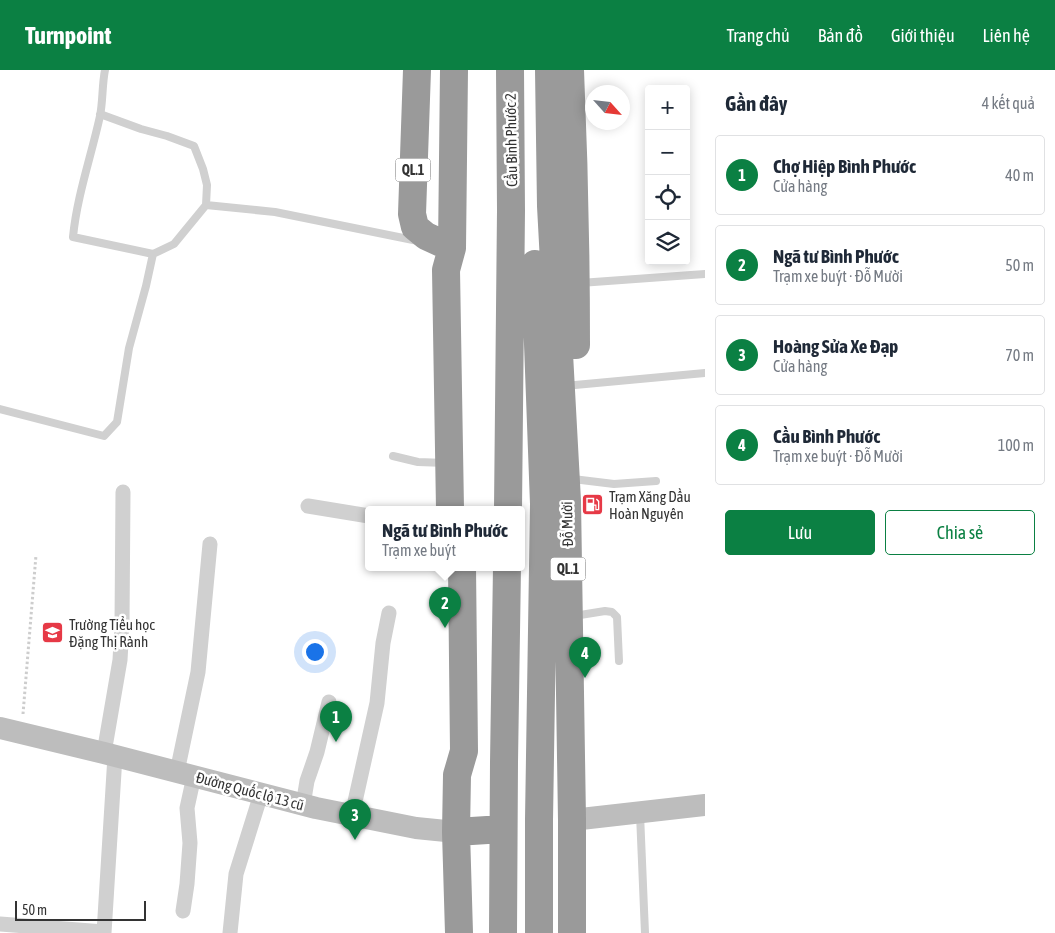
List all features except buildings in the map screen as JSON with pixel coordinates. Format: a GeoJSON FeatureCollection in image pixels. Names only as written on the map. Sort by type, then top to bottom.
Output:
{"type":"FeatureCollection","features":[{"type":"Feature","properties":{"kind":"highway","name":"QL.1"},"geometry":{"type":"LineString","coordinates":[[417,70],[412,214],[415,227],[426,236],[452,248],[460,269],[462,506]]}},
{"type":"Feature","properties":{"kind":"highway","name":"QL.1"},"geometry":{"type":"LineString","coordinates":[[450,506],[446,270],[452,248],[454,70]]}},
{"type":"Feature","properties":{"kind":"highway","name":"Cầu Bình Phước 2"},"geometry":{"type":"LineString","coordinates":[[510,70],[532,208]]}},
{"type":"Feature","properties":{"kind":"highway","name":"Cầu Bình Phước 2"},"geometry":{"type":"LineString","coordinates":[[532,70],[532,208]]}},
{"type":"Feature","properties":{"kind":"highway","name":"QL.1"},"geometry":{"type":"LineString","coordinates":[[508,506],[532,208],[549,70]]}},
{"type":"Feature","properties":{"kind":"highway","name":"QL.1"},"geometry":{"type":"LineString","coordinates":[[562,495],[576,460],[577,440],[576,283],[570,70]]}},
{"type":"Feature","properties":{"kind":"highway","name":"Đỗ Mười"},"geometry":{"type":"LineString","coordinates":[[532,208],[568,556],[569,616],[556,820],[538,933]]}},
{"type":"Feature","properties":{"kind":"highway","name":"Đỗ Mười"},"geometry":{"type":"LineString","coordinates":[[555,933],[562,495]]}},
{"type":"Feature","properties":{"kind":"highway"},"geometry":{"type":"LineString","coordinates":[[450,571],[450,752],[457,774]]}},
{"type":"Feature","properties":{"kind":"highway"},"geometry":{"type":"LineString","coordinates":[[459,933],[456,832],[457,774],[464,751],[462,571]]}},
{"type":"Feature","properties":{"kind":"highway"},"geometry":{"type":"LineString","coordinates":[[485,933],[494,830],[507,571]]}},
{"type":"Feature","properties":{"kind":"highway","name":"Đỗ Mười"},"geometry":{"type":"LineString","coordinates":[[556,820],[572,933]]}},
{"type":"Feature","properties":{"kind":"highway"},"geometry":{"type":"LineString","coordinates":[[494,830],[503,933]]}},
{"type":"Feature","properties":{"kind":"highway","name":"Đường Quốc lộ 13 cũ"},"geometry":{"type":"LineString","coordinates":[[456,832],[494,830]]}},
{"type":"Feature","properties":{"kind":"street"},"geometry":{"type":"LineString","coordinates":[[0,924],[104,932],[110,755],[122,625],[124,492]]}},
{"type":"Feature","properties":{"kind":"street"},"geometry":{"type":"LineString","coordinates":[[308,506],[365,515]]}},
{"type":"Feature","properties":{"kind":"street"},"geometry":{"type":"LineString","coordinates":[[183,911],[190,843],[185,774],[198,672],[210,544]]}},
{"type":"Feature","properties":{"kind":"street"},"geometry":{"type":"LineString","coordinates":[[352,815],[377,703],[389,613]]}},
{"type":"Feature","properties":{"kind":"street"},"geometry":{"type":"LineString","coordinates":[[303,805],[307,781],[317,752],[329,702]]}},
{"type":"Feature","properties":{"kind":"street","name":"Đường Quốc lộ 13 cũ"},"geometry":{"type":"LineString","coordinates":[[10,731],[303,805],[416,828],[456,832]]}},
{"type":"Feature","properties":{"kind":"street"},"geometry":{"type":"LineString","coordinates":[[230,933],[236,874],[261,794]]}},
{"type":"Feature","properties":{"kind":"street"},"geometry":{"type":"LineString","coordinates":[[556,820],[705,805]]}},
{"type":"Feature","properties":{"kind":"lane"},"geometry":{"type":"LineString","coordinates":[[100,114],[141,130],[167,136],[194,146],[203,169],[207,186],[206,205],[174,244],[153,254],[73,238],[75,217],[100,114],[105,70]]}},
{"type":"Feature","properties":{"kind":"lane"},"geometry":{"type":"LineString","coordinates":[[206,205],[275,212],[452,248]]}},
{"type":"Feature","properties":{"kind":"lane"},"geometry":{"type":"LineString","coordinates":[[0,409],[104,436],[117,422],[129,348],[153,254]]}},
{"type":"Feature","properties":{"kind":"lane"},"geometry":{"type":"LineString","coordinates":[[576,283],[705,274]]}},
{"type":"Feature","properties":{"kind":"lane"},"geometry":{"type":"LineString","coordinates":[[576,384],[705,373]]}},
{"type":"Feature","properties":{"kind":"lane"},"geometry":{"type":"LineString","coordinates":[[393,456],[418,462],[450,463]]}},
{"type":"Feature","properties":{"kind":"lane"},"geometry":{"type":"LineString","coordinates":[[562,495],[614,484],[656,481]]}},
{"type":"Feature","properties":{"kind":"lane"},"geometry":{"type":"LineString","coordinates":[[569,616],[605,611],[612,612],[617,617],[619,661]]}},
{"type":"Feature","properties":{"kind":"lane"},"geometry":{"type":"LineString","coordinates":[[640,812],[645,933]]}},
{"type":"Feature","properties":{"kind":"path"},"geometry":{"type":"LineString","coordinates":[[10,731],[36,555]]}},
{"type":"Feature","properties":{"kind":"place","name":"Trạm Xăng Dầu Hoàn Nguyên"},"geometry":{"type":"Point","coordinates":[593,505]}},
{"type":"Feature","properties":{"kind":"place","name":"Ngã tư Bình Phước"},"geometry":{"type":"Point","coordinates":[445,628]}},
{"type":"Feature","properties":{"kind":"place","name":"Trường Tiểu học Đặng Thị Rành"},"geometry":{"type":"Point","coordinates":[53,633]}},
{"type":"Feature","properties":{"kind":"place","name":"Cầu Bình Phước"},"geometry":{"type":"Point","coordinates":[585,678]}},
{"type":"Feature","properties":{"kind":"place","name":"Chợ Hiệp Bình Phước"},"geometry":{"type":"Point","coordinates":[336,742]}},
{"type":"Feature","properties":{"kind":"place","name":"Hoàng Sửa Xe Đạp"},"geometry":{"type":"Point","coordinates":[355,840]}}]}
